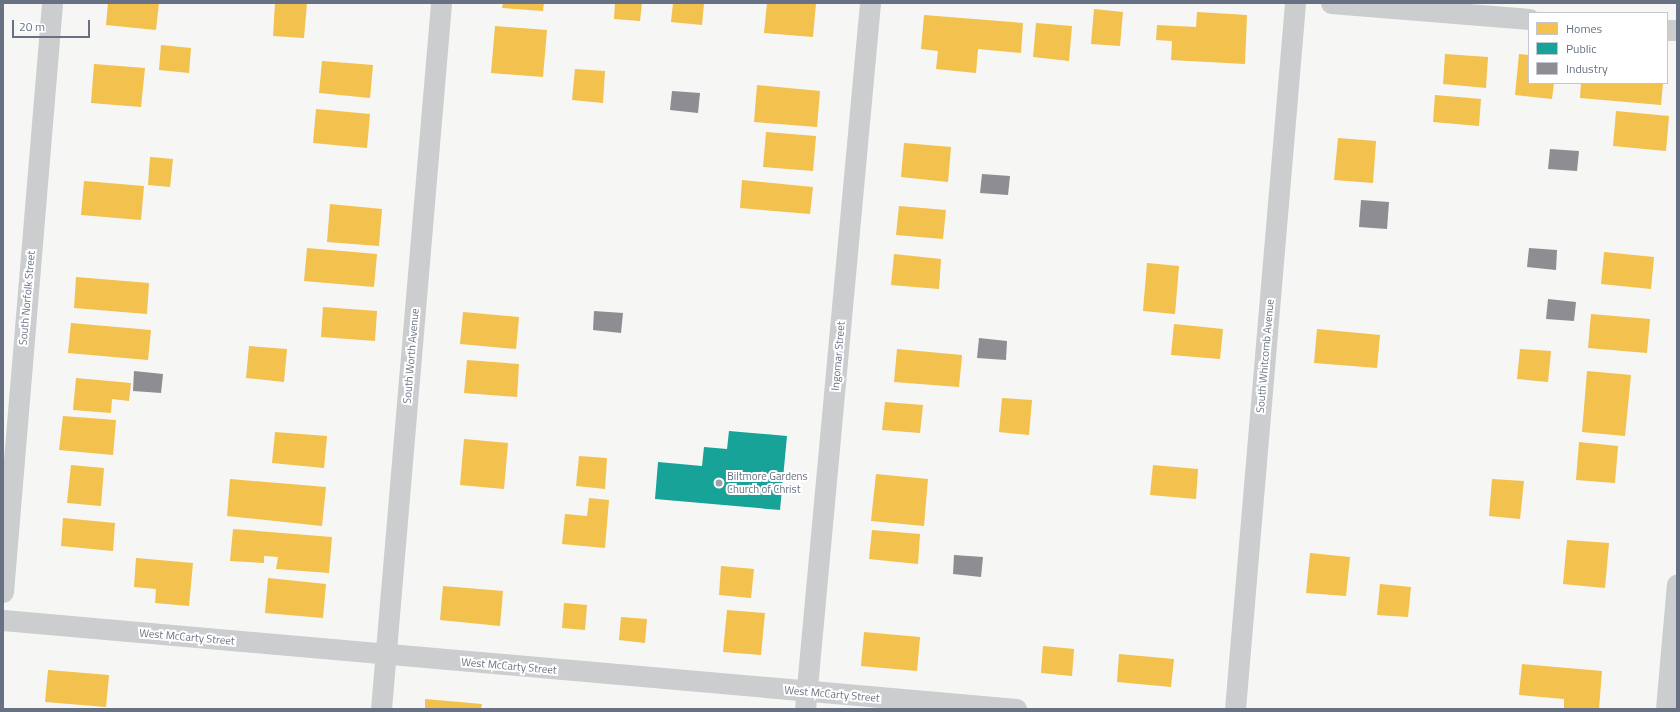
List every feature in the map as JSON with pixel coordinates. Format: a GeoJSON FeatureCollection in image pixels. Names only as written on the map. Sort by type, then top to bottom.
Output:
{"type":"FeatureCollection","features":[{"type":"Feature","properties":{"kind":"street","name":"South Norfolk Street"},"geometry":{"type":"LineString","coordinates":[[3,592],[52,3]]}},
{"type":"Feature","properties":{"kind":"street","name":"South Worth Avenue"},"geometry":{"type":"LineString","coordinates":[[380,709],[441,3]]}},
{"type":"Feature","properties":{"kind":"street","name":"Ingomar Street"},"geometry":{"type":"LineString","coordinates":[[806,700],[870,3]]}},
{"type":"Feature","properties":{"kind":"street","name":"South Whitcomb Avenue"},"geometry":{"type":"LineString","coordinates":[[1235,709],[1294,3]]}},
{"type":"Feature","properties":{"kind":"street"},"geometry":{"type":"LineString","coordinates":[[1331,3],[1528,19]]}},
{"type":"Feature","properties":{"kind":"street"},"geometry":{"type":"LineString","coordinates":[[1666,709],[1677,584]]}},
{"type":"Feature","properties":{"kind":"street","name":"West McCarty Street"},"geometry":{"type":"LineString","coordinates":[[3,620],[385,655],[806,700],[1016,709]]}},
{"type":"Feature","properties":{"kind":"building: Homes"},"geometry":{"type":"Polygon","coordinates":[[[108,3],[159,3],[156,30],[106,25],[108,3]]]}},
{"type":"Feature","properties":{"kind":"building: Homes"},"geometry":{"type":"Polygon","coordinates":[[[275,3],[307,3],[304,38],[273,36],[275,3]]]}},
{"type":"Feature","properties":{"kind":"building: Homes"},"geometry":{"type":"Polygon","coordinates":[[[503,3],[544,3],[543,11],[502,8],[503,3]]]}},
{"type":"Feature","properties":{"kind":"building: Homes"},"geometry":{"type":"Polygon","coordinates":[[[615,3],[642,3],[640,21],[614,19],[615,3]]]}},
{"type":"Feature","properties":{"kind":"building: Homes"},"geometry":{"type":"Polygon","coordinates":[[[673,3],[704,3],[702,25],[671,22],[673,3]]]}},
{"type":"Feature","properties":{"kind":"building: Homes"},"geometry":{"type":"Polygon","coordinates":[[[767,3],[816,3],[813,37],[764,33],[767,3]]]}},
{"type":"Feature","properties":{"kind":"building: Homes"},"geometry":{"type":"Polygon","coordinates":[[[1094,9],[1123,12],[1120,46],[1091,44],[1094,9]]]}},
{"type":"Feature","properties":{"kind":"building: Homes"},"geometry":{"type":"Polygon","coordinates":[[[1197,12],[1247,15],[1245,64],[1171,60],[1172,41],[1156,40],[1157,25],[1196,27],[1197,12]]]}},
{"type":"Feature","properties":{"kind":"building: Homes"},"geometry":{"type":"Polygon","coordinates":[[[924,15],[1023,23],[1021,53],[978,49],[976,73],[936,69],[938,51],[921,49],[924,15]]]}},
{"type":"Feature","properties":{"kind":"building: Homes"},"geometry":{"type":"Polygon","coordinates":[[[1036,23],[1072,26],[1069,61],[1033,57],[1036,23]]]}},
{"type":"Feature","properties":{"kind":"building: Homes"},"geometry":{"type":"Polygon","coordinates":[[[495,26],[547,30],[543,77],[491,73],[495,26]]]}},
{"type":"Feature","properties":{"kind":"building: Homes"},"geometry":{"type":"Polygon","coordinates":[[[161,45],[191,48],[189,73],[159,70],[161,45]]]}},
{"type":"Feature","properties":{"kind":"building: Homes"},"geometry":{"type":"Polygon","coordinates":[[[1445,54],[1488,57],[1486,88],[1443,84],[1445,54]]]}},
{"type":"Feature","properties":{"kind":"building: Homes"},"geometry":{"type":"Polygon","coordinates":[[[1519,54],[1528,55],[1528,84],[1554,84],[1552,99],[1515,95],[1519,54]]]}},
{"type":"Feature","properties":{"kind":"building: Homes"},"geometry":{"type":"Polygon","coordinates":[[[322,61],[373,65],[370,98],[319,93],[322,61]]]}},
{"type":"Feature","properties":{"kind":"building: Homes"},"geometry":{"type":"Polygon","coordinates":[[[94,64],[145,68],[141,107],[91,103],[94,64]]]}},
{"type":"Feature","properties":{"kind":"building: Homes"},"geometry":{"type":"Polygon","coordinates":[[[575,69],[605,71],[603,103],[572,100],[575,69]]]}},
{"type":"Feature","properties":{"kind":"building: Homes"},"geometry":{"type":"Polygon","coordinates":[[[1581,84],[1663,84],[1661,105],[1580,98],[1581,84]]]}},
{"type":"Feature","properties":{"kind":"building: Homes"},"geometry":{"type":"Polygon","coordinates":[[[757,85],[820,91],[817,127],[754,122],[757,85]]]}},
{"type":"Feature","properties":{"kind":"building: Homes"},"geometry":{"type":"Polygon","coordinates":[[[1435,95],[1481,99],[1479,126],[1433,122],[1435,95]]]}},
{"type":"Feature","properties":{"kind":"building: Homes"},"geometry":{"type":"Polygon","coordinates":[[[316,109],[370,114],[367,148],[313,143],[316,109]]]}},
{"type":"Feature","properties":{"kind":"building: Homes"},"geometry":{"type":"Polygon","coordinates":[[[1616,111],[1669,116],[1666,151],[1613,146],[1616,111]]]}},
{"type":"Feature","properties":{"kind":"building: Homes"},"geometry":{"type":"Polygon","coordinates":[[[766,132],[816,136],[813,171],[763,167],[766,132]]]}},
{"type":"Feature","properties":{"kind":"building: Homes"},"geometry":{"type":"Polygon","coordinates":[[[1338,138],[1376,141],[1373,183],[1334,180],[1338,138]]]}},
{"type":"Feature","properties":{"kind":"building: Homes"},"geometry":{"type":"Polygon","coordinates":[[[904,143],[951,147],[948,182],[901,177],[904,143]]]}},
{"type":"Feature","properties":{"kind":"building: Homes"},"geometry":{"type":"Polygon","coordinates":[[[150,157],[173,159],[170,187],[148,185],[150,157]]]}},
{"type":"Feature","properties":{"kind":"building: Homes"},"geometry":{"type":"Polygon","coordinates":[[[742,180],[813,187],[810,214],[740,208],[742,180]]]}},
{"type":"Feature","properties":{"kind":"building: Homes"},"geometry":{"type":"Polygon","coordinates":[[[84,181],[144,186],[141,220],[81,215],[84,181]]]}},
{"type":"Feature","properties":{"kind":"building: Homes"},"geometry":{"type":"Polygon","coordinates":[[[330,204],[382,209],[379,246],[327,242],[330,204]]]}},
{"type":"Feature","properties":{"kind":"building: Homes"},"geometry":{"type":"Polygon","coordinates":[[[899,206],[946,210],[943,239],[896,235],[899,206]]]}},
{"type":"Feature","properties":{"kind":"building: Homes"},"geometry":{"type":"Polygon","coordinates":[[[307,248],[377,254],[374,287],[304,281],[307,248]]]}},
{"type":"Feature","properties":{"kind":"building: Homes"},"geometry":{"type":"Polygon","coordinates":[[[1604,252],[1654,257],[1651,289],[1601,284],[1604,252]]]}},
{"type":"Feature","properties":{"kind":"building: Homes"},"geometry":{"type":"Polygon","coordinates":[[[894,254],[941,259],[939,289],[891,285],[894,254]]]}},
{"type":"Feature","properties":{"kind":"building: Homes"},"geometry":{"type":"Polygon","coordinates":[[[1147,263],[1179,266],[1175,314],[1143,311],[1147,263]]]}},
{"type":"Feature","properties":{"kind":"building: Homes"},"geometry":{"type":"Polygon","coordinates":[[[76,277],[149,283],[147,314],[74,308],[76,277]]]}},
{"type":"Feature","properties":{"kind":"building: Homes"},"geometry":{"type":"Polygon","coordinates":[[[323,307],[377,311],[375,341],[321,337],[323,307]]]}},
{"type":"Feature","properties":{"kind":"building: Homes"},"geometry":{"type":"Polygon","coordinates":[[[463,312],[519,317],[516,349],[460,344],[463,312]]]}},
{"type":"Feature","properties":{"kind":"building: Homes"},"geometry":{"type":"Polygon","coordinates":[[[1591,314],[1650,319],[1647,353],[1588,348],[1591,314]]]}},
{"type":"Feature","properties":{"kind":"building: Homes"},"geometry":{"type":"Polygon","coordinates":[[[71,323],[151,330],[148,360],[68,353],[71,323]]]}},
{"type":"Feature","properties":{"kind":"building: Homes"},"geometry":{"type":"Polygon","coordinates":[[[1174,324],[1223,329],[1220,359],[1171,355],[1174,324]]]}},
{"type":"Feature","properties":{"kind":"building: Homes"},"geometry":{"type":"Polygon","coordinates":[[[1317,329],[1380,335],[1377,368],[1314,363],[1317,329]]]}},
{"type":"Feature","properties":{"kind":"building: Homes"},"geometry":{"type":"Polygon","coordinates":[[[249,346],[287,349],[284,382],[246,378],[249,346]]]}},
{"type":"Feature","properties":{"kind":"building: Homes"},"geometry":{"type":"Polygon","coordinates":[[[897,349],[962,355],[959,387],[894,382],[897,349]]]}},
{"type":"Feature","properties":{"kind":"building: Homes"},"geometry":{"type":"Polygon","coordinates":[[[1520,349],[1551,351],[1548,382],[1517,379],[1520,349]]]}},
{"type":"Feature","properties":{"kind":"building: Homes"},"geometry":{"type":"Polygon","coordinates":[[[467,360],[519,364],[517,397],[464,393],[467,360]]]}},
{"type":"Feature","properties":{"kind":"building: Homes"},"geometry":{"type":"Polygon","coordinates":[[[1587,371],[1631,375],[1625,436],[1582,432],[1587,371]]]}},
{"type":"Feature","properties":{"kind":"building: Homes"},"geometry":{"type":"Polygon","coordinates":[[[76,378],[131,383],[129,401],[112,399],[111,413],[73,410],[76,378]]]}},
{"type":"Feature","properties":{"kind":"building: Homes"},"geometry":{"type":"Polygon","coordinates":[[[1002,398],[1032,400],[1029,435],[999,432],[1002,398]]]}},
{"type":"Feature","properties":{"kind":"building: Homes"},"geometry":{"type":"Polygon","coordinates":[[[885,402],[923,405],[920,433],[882,430],[885,402]]]}},
{"type":"Feature","properties":{"kind":"building: Homes"},"geometry":{"type":"Polygon","coordinates":[[[63,416],[116,420],[113,455],[59,450],[63,416]]]}},
{"type":"Feature","properties":{"kind":"building: Homes"},"geometry":{"type":"Polygon","coordinates":[[[275,432],[327,436],[324,468],[272,463],[275,432]]]}},
{"type":"Feature","properties":{"kind":"building: Homes"},"geometry":{"type":"Polygon","coordinates":[[[464,439],[508,443],[504,489],[460,485],[464,439]]]}},
{"type":"Feature","properties":{"kind":"building: Homes"},"geometry":{"type":"Polygon","coordinates":[[[1579,442],[1618,446],[1615,483],[1576,480],[1579,442]]]}},
{"type":"Feature","properties":{"kind":"building: Homes"},"geometry":{"type":"Polygon","coordinates":[[[579,456],[607,458],[605,489],[576,486],[579,456]]]}},
{"type":"Feature","properties":{"kind":"building: Homes"},"geometry":{"type":"Polygon","coordinates":[[[71,465],[104,468],[101,506],[67,503],[71,465]]]}},
{"type":"Feature","properties":{"kind":"building: Homes"},"geometry":{"type":"Polygon","coordinates":[[[1153,465],[1198,469],[1196,499],[1150,495],[1153,465]]]}},
{"type":"Feature","properties":{"kind":"building: Homes"},"geometry":{"type":"Polygon","coordinates":[[[876,474],[928,479],[924,526],[871,521],[876,474]]]}},
{"type":"Feature","properties":{"kind":"building: Homes"},"geometry":{"type":"Polygon","coordinates":[[[230,479],[326,487],[322,526],[227,516],[230,479]]]}},
{"type":"Feature","properties":{"kind":"building: Homes"},"geometry":{"type":"Polygon","coordinates":[[[1492,479],[1524,481],[1520,519],[1489,516],[1492,479]]]}},
{"type":"Feature","properties":{"kind":"building: Homes"},"geometry":{"type":"Polygon","coordinates":[[[589,498],[609,500],[605,548],[562,544],[565,514],[587,516],[589,498]]]}},
{"type":"Feature","properties":{"kind":"building: Homes"},"geometry":{"type":"Polygon","coordinates":[[[63,518],[115,523],[113,551],[61,546],[63,518]]]}},
{"type":"Feature","properties":{"kind":"building: Homes"},"geometry":{"type":"Polygon","coordinates":[[[233,529],[332,537],[329,573],[276,569],[278,557],[264,556],[264,563],[230,561],[233,529]]]}},
{"type":"Feature","properties":{"kind":"building: Homes"},"geometry":{"type":"Polygon","coordinates":[[[872,530],[920,534],[918,564],[869,559],[872,530]]]}},
{"type":"Feature","properties":{"kind":"building: Homes"},"geometry":{"type":"Polygon","coordinates":[[[1567,540],[1609,543],[1605,588],[1563,584],[1567,540]]]}},
{"type":"Feature","properties":{"kind":"building: Homes"},"geometry":{"type":"Polygon","coordinates":[[[1310,553],[1350,557],[1346,596],[1306,593],[1310,553]]]}},
{"type":"Feature","properties":{"kind":"building: Homes"},"geometry":{"type":"Polygon","coordinates":[[[136,558],[193,563],[189,606],[155,603],[156,589],[134,587],[136,558]]]}},
{"type":"Feature","properties":{"kind":"building: Homes"},"geometry":{"type":"Polygon","coordinates":[[[721,566],[754,569],[751,598],[719,595],[721,566]]]}},
{"type":"Feature","properties":{"kind":"building: Homes"},"geometry":{"type":"Polygon","coordinates":[[[268,578],[326,584],[323,618],[265,613],[268,578]]]}},
{"type":"Feature","properties":{"kind":"building: Homes"},"geometry":{"type":"Polygon","coordinates":[[[1380,584],[1411,587],[1408,617],[1377,615],[1380,584]]]}},
{"type":"Feature","properties":{"kind":"building: Homes"},"geometry":{"type":"Polygon","coordinates":[[[443,586],[503,591],[500,626],[440,620],[443,586]]]}},
{"type":"Feature","properties":{"kind":"building: Homes"},"geometry":{"type":"Polygon","coordinates":[[[564,603],[587,605],[585,630],[562,628],[564,603]]]}},
{"type":"Feature","properties":{"kind":"building: Homes"},"geometry":{"type":"Polygon","coordinates":[[[727,610],[765,613],[761,655],[723,652],[727,610]]]}},
{"type":"Feature","properties":{"kind":"building: Homes"},"geometry":{"type":"Polygon","coordinates":[[[621,617],[647,619],[645,643],[619,640],[621,617]]]}},
{"type":"Feature","properties":{"kind":"building: Homes"},"geometry":{"type":"Polygon","coordinates":[[[864,632],[920,637],[917,671],[861,666],[864,632]]]}},
{"type":"Feature","properties":{"kind":"building: Homes"},"geometry":{"type":"Polygon","coordinates":[[[1043,646],[1074,649],[1072,676],[1041,673],[1043,646]]]}},
{"type":"Feature","properties":{"kind":"building: Homes"},"geometry":{"type":"Polygon","coordinates":[[[1119,654],[1174,659],[1171,687],[1117,682],[1119,654]]]}},
{"type":"Feature","properties":{"kind":"building: Homes"},"geometry":{"type":"Polygon","coordinates":[[[1522,664],[1602,671],[1599,709],[1564,709],[1564,699],[1519,695],[1522,664]]]}},
{"type":"Feature","properties":{"kind":"building: Homes"},"geometry":{"type":"Polygon","coordinates":[[[48,670],[109,675],[106,707],[45,702],[48,670]]]}},
{"type":"Feature","properties":{"kind":"building: Homes"},"geometry":{"type":"Polygon","coordinates":[[[425,699],[482,704],[481,709],[425,709],[425,699]]]}},
{"type":"Feature","properties":{"kind":"building: Public","name":"Biltmore Gardens Church of Christ"},"geometry":{"type":"Polygon","coordinates":[[[729,431],[787,436],[780,510],[655,499],[658,462],[702,466],[704,447],[727,449],[729,431]]]}},
{"type":"Feature","properties":{"kind":"building: Industry"},"geometry":{"type":"Polygon","coordinates":[[[672,91],[700,93],[698,113],[670,110],[672,91]]]}},
{"type":"Feature","properties":{"kind":"building: Industry"},"geometry":{"type":"Polygon","coordinates":[[[1550,149],[1579,151],[1577,171],[1548,169],[1550,149]]]}},
{"type":"Feature","properties":{"kind":"building: Industry"},"geometry":{"type":"Polygon","coordinates":[[[982,174],[1010,176],[1008,195],[980,193],[982,174]]]}},
{"type":"Feature","properties":{"kind":"building: Industry"},"geometry":{"type":"Polygon","coordinates":[[[1361,200],[1389,202],[1387,229],[1359,227],[1361,200]]]}},
{"type":"Feature","properties":{"kind":"building: Industry"},"geometry":{"type":"Polygon","coordinates":[[[1529,248],[1557,250],[1556,270],[1527,267],[1529,248]]]}},
{"type":"Feature","properties":{"kind":"building: Industry"},"geometry":{"type":"Polygon","coordinates":[[[1548,299],[1576,302],[1574,321],[1546,319],[1548,299]]]}},
{"type":"Feature","properties":{"kind":"building: Industry"},"geometry":{"type":"Polygon","coordinates":[[[594,311],[623,313],[621,333],[593,330],[594,311]]]}},
{"type":"Feature","properties":{"kind":"building: Industry"},"geometry":{"type":"Polygon","coordinates":[[[979,338],[1007,341],[1006,360],[977,358],[979,338]]]}},
{"type":"Feature","properties":{"kind":"building: Industry"},"geometry":{"type":"Polygon","coordinates":[[[134,371],[163,374],[161,393],[133,391],[134,371]]]}},
{"type":"Feature","properties":{"kind":"building: Industry"},"geometry":{"type":"Polygon","coordinates":[[[954,555],[983,557],[981,577],[953,574],[954,555]]]}},
{"type":"Feature","properties":{"kind":"place","name":"Biltmore Gardens Church of Christ"},"geometry":{"type":"Point","coordinates":[719,483]}}]}
